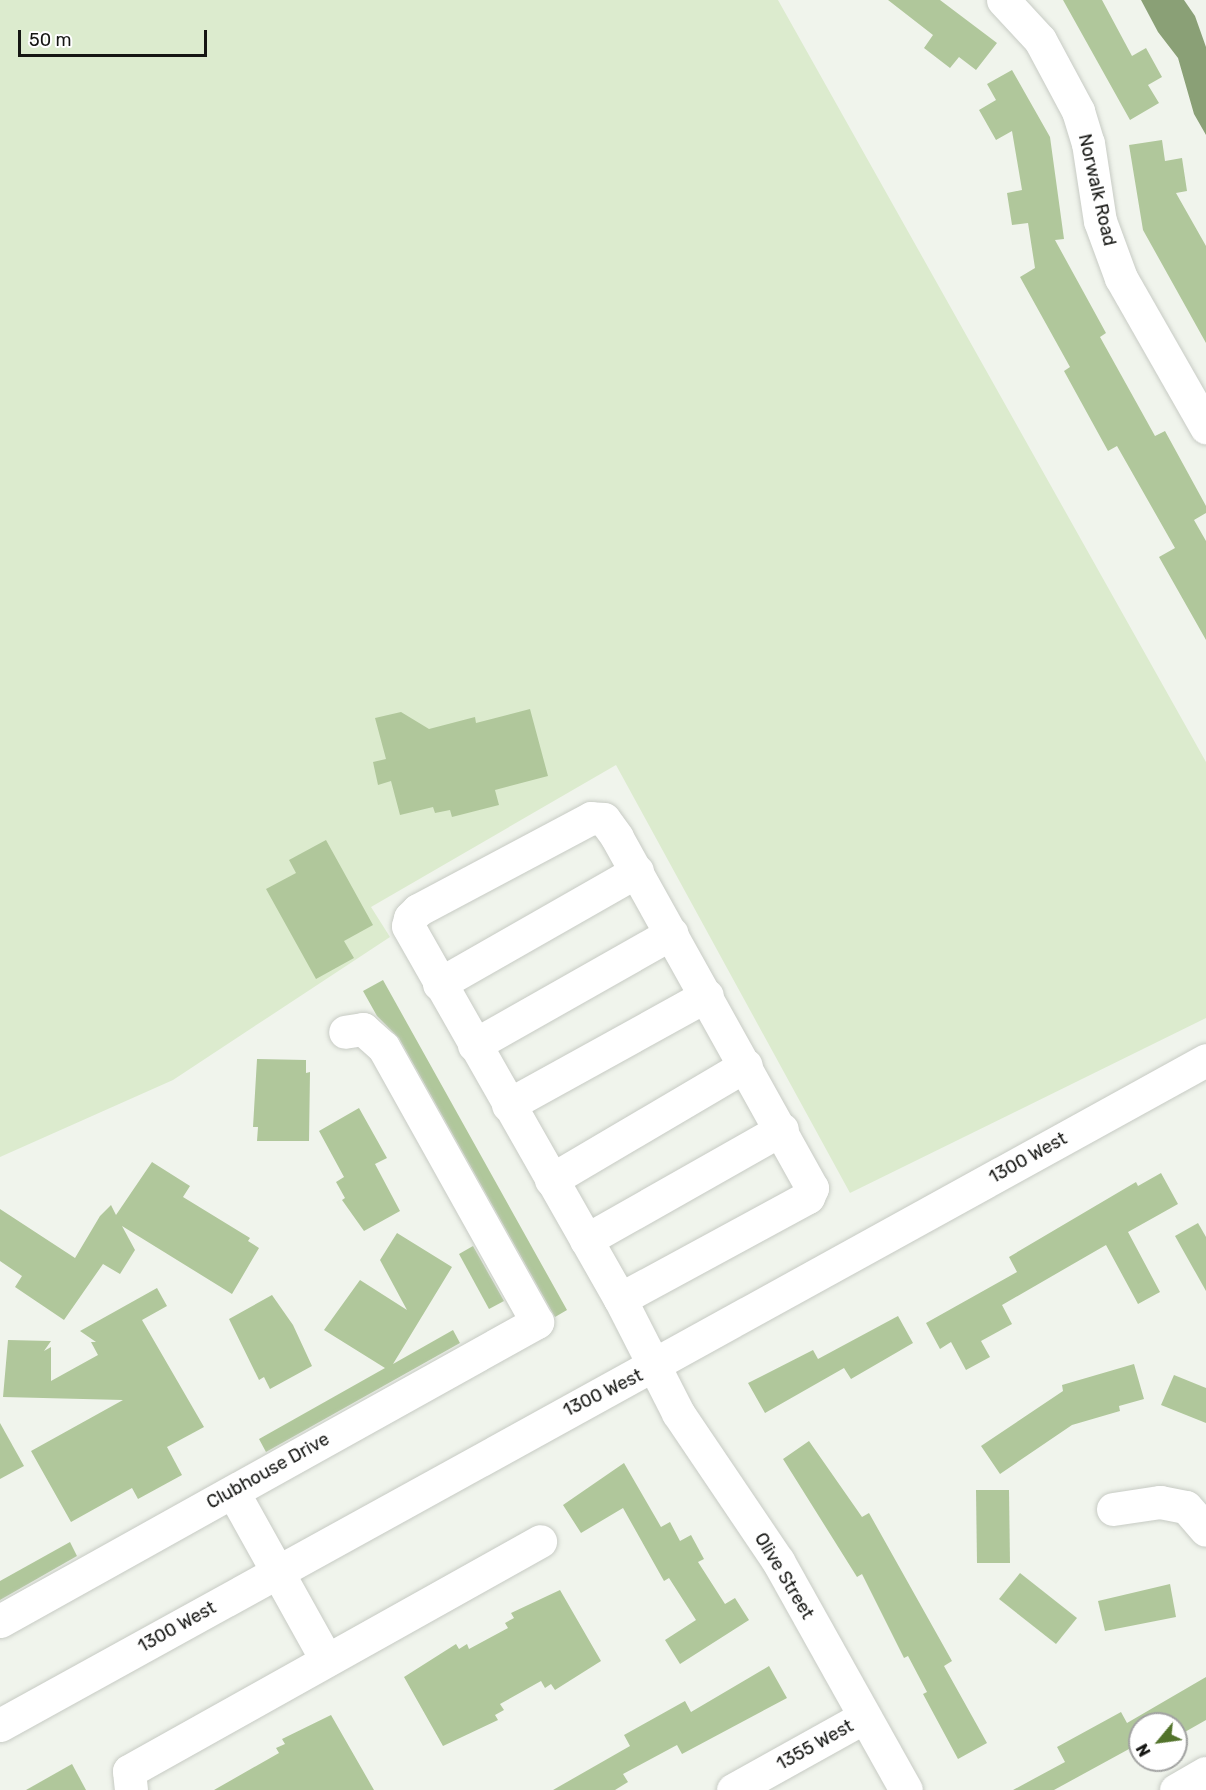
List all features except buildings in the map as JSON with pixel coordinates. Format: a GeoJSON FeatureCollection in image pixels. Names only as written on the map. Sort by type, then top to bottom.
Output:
{"type":"FeatureCollection","features":[{"type":"Feature","properties":{"kind":"street","name":"Norwalk Road"},"geometry":{"type":"LineString","coordinates":[[1003,0],[1040,40],[1078,111],[1110,250],[1121,278],[1195,381],[1206,427]]}},
{"type":"Feature","properties":{"kind":"street","name":"Olive Street"},"geometry":{"type":"LineString","coordinates":[[637,871],[604,819],[591,818],[418,910],[410,918],[408,926],[620,1299],[653,1368],[702,1452],[778,1561],[906,1790]]}},
{"type":"Feature","properties":{"kind":"street"},"geometry":{"type":"LineString","coordinates":[[439,984],[637,871],[810,1179],[808,1197],[620,1299]]}},
{"type":"Feature","properties":{"kind":"street"},"geometry":{"type":"LineString","coordinates":[[474,1045],[672,933]]}},
{"type":"Feature","properties":{"kind":"street"},"geometry":{"type":"LineString","coordinates":[[508,1105],[707,995]]}},
{"type":"Feature","properties":{"kind":"street","name":"Clubhouse Drive"},"geometry":{"type":"LineString","coordinates":[[0,1621],[537,1322],[383,1047],[363,1029],[345,1032]]}},
{"type":"Feature","properties":{"kind":"street","name":"1300 West"},"geometry":{"type":"LineString","coordinates":[[0,1725],[557,1416],[653,1368],[1206,1060]]}},
{"type":"Feature","properties":{"kind":"street"},"geometry":{"type":"LineString","coordinates":[[551,1180],[746,1065]]}},
{"type":"Feature","properties":{"kind":"street"},"geometry":{"type":"LineString","coordinates":[[586,1240],[782,1129]]}},
{"type":"Feature","properties":{"kind":"street"},"geometry":{"type":"LineString","coordinates":[[233,1492],[326,1659]]}},
{"type":"Feature","properties":{"kind":"street"},"geometry":{"type":"LineString","coordinates":[[1113,1509],[1160,1502],[1186,1507],[1206,1530]]}},
{"type":"Feature","properties":{"kind":"street"},"geometry":{"type":"LineString","coordinates":[[131,1790],[129,1771],[540,1541]]}},
{"type":"Feature","properties":{"kind":"street","name":"1355 West"},"geometry":{"type":"LineString","coordinates":[[733,1790],[864,1717]]}},
{"type":"Feature","properties":{"kind":"street"},"geometry":{"type":"LineString","coordinates":[[1176,1790],[1206,1773]]}},
{"type":"Feature","properties":{"kind":"shaded area"},"geometry":{"type":"Polygon","coordinates":[[[0,0],[778,0],[1206,762],[1206,1018],[850,1193],[616,765],[371,907],[390,937],[173,1080],[0,1157],[0,0]]]}},
{"type":"Feature","properties":{"kind":"shaded area"},"geometry":{"type":"Polygon","coordinates":[[[1141,0],[1184,0],[1195,16],[1206,47],[1206,135],[1194,114],[1178,58],[1158,32],[1141,0]]]}}]}
